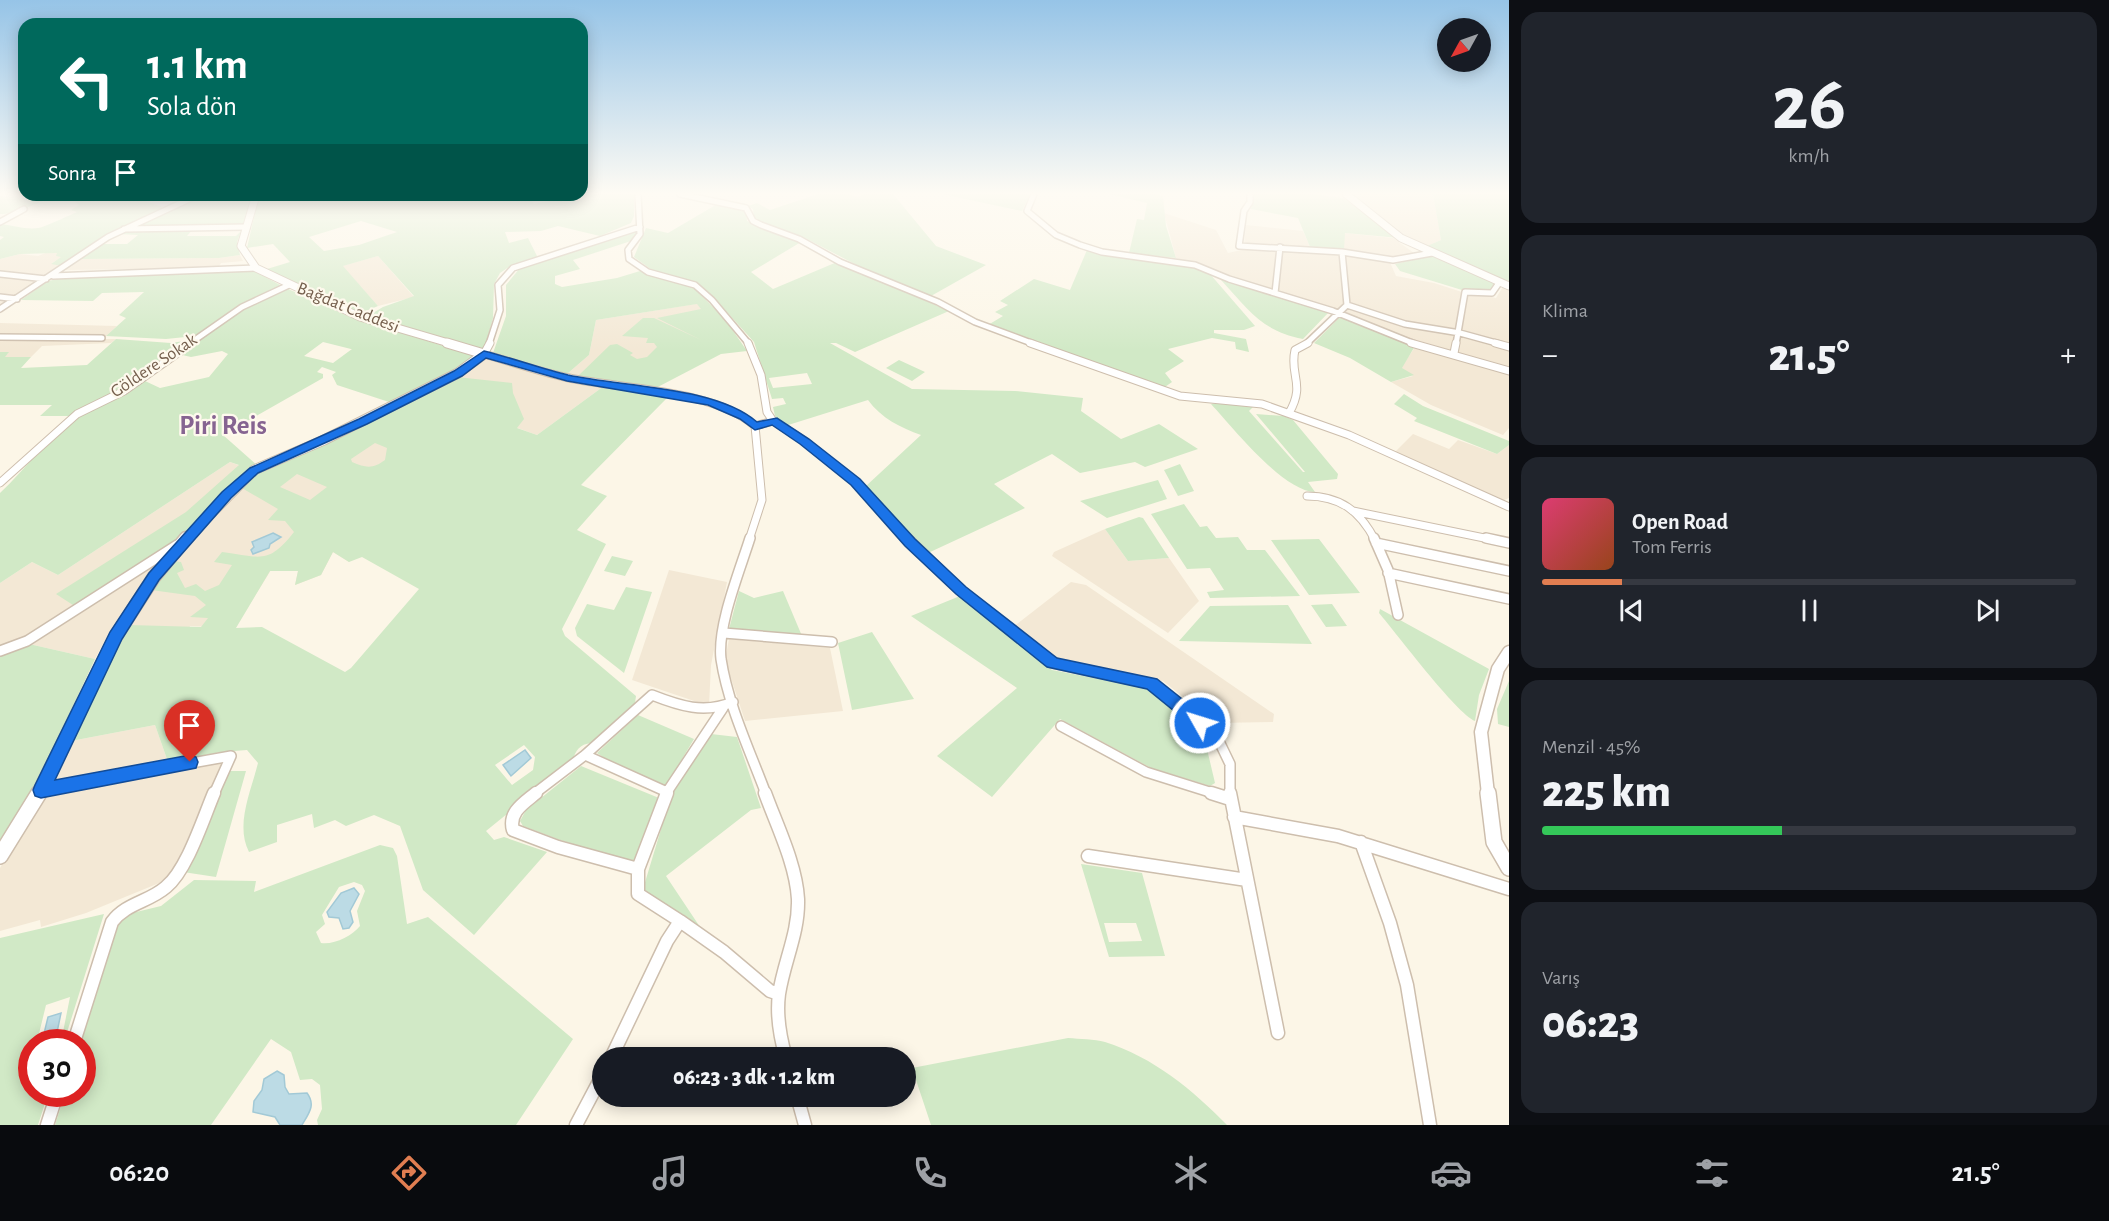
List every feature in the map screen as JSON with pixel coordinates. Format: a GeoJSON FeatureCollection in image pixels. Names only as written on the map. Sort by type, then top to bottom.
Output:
{"type":"FeatureCollection","features":[{"type":"Feature","properties":{"kind":"street"},"geometry":{"type":"LineString","coordinates":[[0,309],[96,246]]}},
{"type":"Feature","properties":{"kind":"street"},"geometry":{"type":"LineString","coordinates":[[242,246],[244,254],[256,268]]}},
{"type":"Feature","properties":{"kind":"street"},"geometry":{"type":"LineString","coordinates":[[0,856],[41,790],[116,636],[154,577],[226,495],[254,470],[363,422],[458,373],[488,349],[500,310],[498,285],[513,267],[578,246]]}},
{"type":"Feature","properties":{"kind":"street"},"geometry":{"type":"LineString","coordinates":[[631,246],[628,250],[629,259],[648,272],[695,285],[712,300],[748,343],[761,375],[767,412],[773,421],[805,441],[855,482],[910,542],[961,591],[1053,663],[1151,684],[1217,736],[1230,764],[1230,798],[1278,1033]]}},
{"type":"Feature","properties":{"kind":"street"},"geometry":{"type":"LineString","coordinates":[[813,246],[840,261],[938,302],[975,322],[1075,360],[1179,396],[1262,404],[1289,413],[1329,430],[1350,435],[1509,507]]}},
{"type":"Feature","properties":{"kind":"street"},"geometry":{"type":"LineString","coordinates":[[1084,246],[1102,252],[1181,261],[1337,313],[1419,346],[1454,353],[1509,371]]}},
{"type":"Feature","properties":{"kind":"street"},"geometry":{"type":"LineString","coordinates":[[1243,246],[1342,252],[1393,260],[1432,253]]}},
{"type":"Feature","properties":{"kind":"street"},"geometry":{"type":"LineString","coordinates":[[1419,246],[1509,286]]}},
{"type":"Feature","properties":{"kind":"street"},"geometry":{"type":"LineString","coordinates":[[1275,293],[1280,247]]}},
{"type":"Feature","properties":{"kind":"street"},"geometry":{"type":"LineString","coordinates":[[1342,252],[1347,305]]}},
{"type":"Feature","properties":{"kind":"street"},"geometry":{"type":"LineString","coordinates":[[0,274],[49,278],[256,268]]}},
{"type":"Feature","properties":{"kind":"street","name":"Bağdat Caddesi"},"geometry":{"type":"LineString","coordinates":[[256,268],[360,317],[484,354]]}},
{"type":"Feature","properties":{"kind":"street"},"geometry":{"type":"LineString","coordinates":[[1454,353],[1460,333],[1460,301],[1465,292],[1492,293],[1499,283]]}},
{"type":"Feature","properties":{"kind":"street","name":"Göldere Sokak"},"geometry":{"type":"LineString","coordinates":[[0,483],[76,414],[124,391],[242,307],[289,285]]}},
{"type":"Feature","properties":{"kind":"street"},"geometry":{"type":"LineString","coordinates":[[0,297],[17,299]]}},
{"type":"Feature","properties":{"kind":"street"},"geometry":{"type":"LineString","coordinates":[[1289,413],[1298,397],[1299,387],[1293,354],[1303,344],[1310,342],[1347,305]]}},
{"type":"Feature","properties":{"kind":"street"},"geometry":{"type":"LineString","coordinates":[[1347,305],[1405,324],[1460,333],[1509,347]]}},
{"type":"Feature","properties":{"kind":"street"},"geometry":{"type":"LineString","coordinates":[[0,337],[102,338]]}},
{"type":"Feature","properties":{"kind":"street"},"geometry":{"type":"LineString","coordinates":[[484,354],[567,378],[711,402],[744,416],[755,426],[762,500],[728,610],[724,633],[723,672],[777,822],[798,898],[795,939],[779,994],[778,1028],[783,1047]]}},
{"type":"Feature","properties":{"kind":"street"},"geometry":{"type":"LineString","coordinates":[[755,426],[773,421]]}},
{"type":"Feature","properties":{"kind":"street"},"geometry":{"type":"LineString","coordinates":[[1307,495],[1326,497],[1345,504],[1363,522],[1376,543],[1397,595],[1398,615]]}},
{"type":"Feature","properties":{"kind":"street"},"geometry":{"type":"LineString","coordinates":[[1352,511],[1509,543]]}},
{"type":"Feature","properties":{"kind":"street"},"geometry":{"type":"LineString","coordinates":[[0,651],[27,641],[186,539]]}},
{"type":"Feature","properties":{"kind":"street"},"geometry":{"type":"LineString","coordinates":[[1376,543],[1509,571]]}},
{"type":"Feature","properties":{"kind":"street"},"geometry":{"type":"LineString","coordinates":[[1388,573],[1509,599]]}},
{"type":"Feature","properties":{"kind":"street"},"geometry":{"type":"LineString","coordinates":[[724,633],[832,642]]}},
{"type":"Feature","properties":{"kind":"street"},"geometry":{"type":"LineString","coordinates":[[1509,652],[1498,669],[1481,732],[1494,842],[1509,868]]}},
{"type":"Feature","properties":{"kind":"street"},"geometry":{"type":"LineString","coordinates":[[638,869],[558,847],[513,830],[511,822],[517,808],[585,755],[652,695],[680,706],[712,711],[733,702]]}},
{"type":"Feature","properties":{"kind":"street"},"geometry":{"type":"LineString","coordinates":[[723,708],[667,792],[638,869],[638,894],[724,952],[770,991],[779,994]]}},
{"type":"Feature","properties":{"kind":"street"},"geometry":{"type":"LineString","coordinates":[[1061,726],[1146,772],[1230,798]]}},
{"type":"Feature","properties":{"kind":"street"},"geometry":{"type":"LineString","coordinates":[[585,755],[667,792]]}},
{"type":"Feature","properties":{"kind":"street"},"geometry":{"type":"LineString","coordinates":[[41,790],[231,756],[178,873],[167,887],[118,913],[112,922],[78,1029]]}},
{"type":"Feature","properties":{"kind":"street"},"geometry":{"type":"LineString","coordinates":[[1234,817],[1361,842],[1509,889]]}},
{"type":"Feature","properties":{"kind":"street"},"geometry":{"type":"LineString","coordinates":[[1361,842],[1384,903],[1404,972],[1430,1125]]}},
{"type":"Feature","properties":{"kind":"street"},"geometry":{"type":"LineString","coordinates":[[1088,856],[1247,880]]}},
{"type":"Feature","properties":{"kind":"street"},"geometry":{"type":"LineString","coordinates":[[616,1047],[667,941],[680,921]]}},
{"type":"Feature","properties":{"kind":"street"},"geometry":{"type":"LineString","coordinates":[[576,1125],[592,1095]]}},
{"type":"Feature","properties":{"kind":"street"},"geometry":{"type":"LineString","coordinates":[[47,1125],[53,1107]]}},
{"type":"Feature","properties":{"kind":"street"},"geometry":{"type":"LineString","coordinates":[[800,1107],[805,1125]]}},
{"type":"Feature","properties":{"kind":"shaded area"},"geometry":{"type":"Polygon","coordinates":[[[1173,246],[1225,246],[1228,253],[1246,249],[1245,246],[1405,246],[1414,253],[1389,260],[1396,276],[1434,283],[1468,294],[1476,293],[1496,298],[1504,285],[1509,287],[1509,428],[1503,435],[1431,405],[1391,382],[1413,376],[1401,368],[1415,347],[1340,317],[1330,309],[1176,258],[1173,246]]]}},
{"type":"Feature","properties":{"kind":"shaded area"},"geometry":{"type":"Polygon","coordinates":[[[48,252],[58,253],[62,257],[52,263],[62,266],[0,307],[0,259],[20,254],[38,256],[48,252]]]}},
{"type":"Feature","properties":{"kind":"shaded area"},"geometry":{"type":"Polygon","coordinates":[[[240,255],[243,261],[221,263],[218,268],[64,270],[78,259],[219,258],[240,255]]]}},
{"type":"Feature","properties":{"kind":"shaded area"},"geometry":{"type":"Polygon","coordinates":[[[378,256],[414,297],[378,306],[342,266],[378,256]]]}},
{"type":"Feature","properties":{"kind":"shaded area"},"geometry":{"type":"Polygon","coordinates":[[[702,303],[718,320],[695,363],[646,389],[567,374],[589,355],[596,320],[702,303]]]}},
{"type":"Feature","properties":{"kind":"shaded area"},"geometry":{"type":"Polygon","coordinates":[[[0,323],[117,326],[103,339],[116,339],[111,343],[42,346],[31,357],[4,357],[8,353],[0,352],[0,323]]]}},
{"type":"Feature","properties":{"kind":"shaded area"},"geometry":{"type":"Polygon","coordinates":[[[485,358],[559,379],[604,386],[537,435],[420,393],[485,358]]]}},
{"type":"Feature","properties":{"kind":"shaded area"},"geometry":{"type":"Polygon","coordinates":[[[360,427],[427,461],[349,562],[333,552],[321,575],[295,585],[298,571],[271,570],[235,628],[190,626],[161,692],[91,700],[147,591],[253,474],[360,427]]]}},
{"type":"Feature","properties":{"kind":"shaded area"},"geometry":{"type":"Polygon","coordinates":[[[1413,434],[1449,449],[1458,440],[1497,454],[1509,445],[1509,498],[1502,501],[1395,452],[1413,434]]]}},
{"type":"Feature","properties":{"kind":"shaded area"},"geometry":{"type":"Polygon","coordinates":[[[230,462],[249,469],[181,539],[148,577],[108,635],[95,659],[29,644],[0,654],[0,583],[32,562],[58,575],[230,462]]]}},
{"type":"Feature","properties":{"kind":"shaded area"},"geometry":{"type":"Polygon","coordinates":[[[1105,529],[1128,561],[1169,558],[1199,601],[1168,633],[1052,556],[1054,552],[1105,529]]]}},
{"type":"Feature","properties":{"kind":"shaded area"},"geometry":{"type":"Polygon","coordinates":[[[669,570],[727,582],[711,665],[709,706],[632,680],[669,570]]]}},
{"type":"Feature","properties":{"kind":"shaded area"},"geometry":{"type":"Polygon","coordinates":[[[1071,582],[1086,585],[1274,714],[1273,722],[1216,723],[1163,681],[1055,660],[1013,627],[1071,582]]]}},
{"type":"Feature","properties":{"kind":"shaded area"},"geometry":{"type":"Polygon","coordinates":[[[729,639],[830,648],[843,711],[745,721],[725,660],[729,639]]]}},
{"type":"Feature","properties":{"kind":"shaded area"},"geometry":{"type":"Polygon","coordinates":[[[155,725],[168,762],[50,784],[71,741],[155,725]]]}},
{"type":"Feature","properties":{"kind":"shaded area"},"geometry":{"type":"Polygon","coordinates":[[[224,761],[169,879],[86,913],[41,927],[40,920],[0,931],[0,868],[42,796],[224,761]]]}},
{"type":"Feature","properties":{"kind":"green space"},"geometry":{"type":"Polygon","coordinates":[[[0,246],[92,246],[62,266],[51,264],[61,257],[56,256],[57,253],[20,254],[0,259],[0,246]]]}},
{"type":"Feature","properties":{"kind":"green space"},"geometry":{"type":"Polygon","coordinates":[[[100,246],[238,246],[240,255],[219,258],[78,259],[100,246]]]}},
{"type":"Feature","properties":{"kind":"green space"},"geometry":{"type":"Polygon","coordinates":[[[275,246],[319,246],[324,251],[350,246],[532,246],[538,258],[512,265],[500,273],[494,284],[493,318],[482,350],[368,316],[383,307],[414,296],[378,256],[343,266],[378,306],[361,313],[271,273],[267,269],[290,262],[275,246]]]}},
{"type":"Feature","properties":{"kind":"green space"},"geometry":{"type":"Polygon","coordinates":[[[584,246],[614,246],[573,260],[580,269],[555,276],[555,284],[562,287],[617,278],[640,271],[692,286],[725,319],[747,351],[721,354],[652,390],[578,376],[610,345],[617,344],[633,353],[630,355],[637,359],[647,357],[657,347],[654,343],[646,343],[648,338],[622,336],[643,318],[654,318],[701,340],[657,318],[701,309],[697,304],[596,320],[589,355],[567,374],[493,353],[506,316],[506,285],[520,268],[584,246]]]}},
{"type":"Feature","properties":{"kind":"green space"},"geometry":{"type":"Polygon","coordinates":[[[638,246],[794,246],[751,272],[773,289],[837,262],[949,311],[855,352],[836,343],[830,343],[912,389],[1015,391],[1083,398],[1081,411],[1121,439],[1159,424],[1198,449],[1145,467],[1135,462],[1080,473],[1052,454],[994,484],[1025,508],[928,553],[866,486],[921,435],[892,422],[868,400],[785,426],[775,416],[773,407],[786,404],[783,398],[772,399],[754,342],[716,300],[698,284],[652,270],[634,257],[638,246]],[[807,373],[769,378],[773,388],[812,384],[807,373]]]}},
{"type":"Feature","properties":{"kind":"green space"},"geometry":{"type":"Polygon","coordinates":[[[821,246],[937,246],[986,265],[931,296],[868,271],[821,246]]]}},
{"type":"Feature","properties":{"kind":"green space"},"geometry":{"type":"Polygon","coordinates":[[[1131,246],[1172,246],[1176,258],[1129,253],[1131,246]]]}},
{"type":"Feature","properties":{"kind":"green space"},"geometry":{"type":"Polygon","coordinates":[[[1310,246],[1344,246],[1344,250],[1310,246]]]}},
{"type":"Feature","properties":{"kind":"green space"},"geometry":{"type":"Polygon","coordinates":[[[1428,246],[1509,246],[1509,284],[1428,246]]]}},
{"type":"Feature","properties":{"kind":"green space"},"geometry":{"type":"Polygon","coordinates":[[[1087,250],[1191,266],[1210,274],[1255,326],[1244,330],[1214,330],[1214,333],[1246,339],[1249,352],[1236,349],[1235,342],[1212,338],[1168,349],[1184,361],[1165,373],[1172,382],[1162,389],[988,325],[1003,316],[995,312],[1008,305],[1000,301],[1034,279],[1070,290],[1087,250]]]}},
{"type":"Feature","properties":{"kind":"green space"},"geometry":{"type":"Polygon","coordinates":[[[1434,255],[1496,282],[1488,291],[1462,290],[1400,271],[1395,264],[1434,255]]]}},
{"type":"Feature","properties":{"kind":"green space"},"geometry":{"type":"Polygon","coordinates":[[[252,270],[282,286],[243,303],[195,336],[166,339],[106,336],[126,318],[119,315],[144,292],[102,293],[93,301],[21,300],[48,281],[68,277],[252,270]]]}},
{"type":"Feature","properties":{"kind":"green space"},"geometry":{"type":"Polygon","coordinates":[[[1221,280],[1329,312],[1303,339],[1288,335],[1266,325],[1257,318],[1221,280]]]}},
{"type":"Feature","properties":{"kind":"green space"},"geometry":{"type":"Polygon","coordinates":[[[286,288],[350,317],[476,356],[440,380],[389,402],[337,385],[332,375],[336,372],[322,367],[317,372],[323,374],[323,378],[223,435],[258,466],[240,476],[181,539],[76,607],[56,594],[186,512],[239,465],[230,462],[58,575],[32,562],[0,583],[0,493],[55,435],[83,413],[145,381],[160,388],[209,377],[228,354],[222,351],[191,357],[178,354],[244,308],[286,288]],[[323,342],[304,356],[333,363],[352,349],[323,342]]]}},
{"type":"Feature","properties":{"kind":"green space"},"geometry":{"type":"Polygon","coordinates":[[[1340,317],[1415,346],[1402,368],[1414,375],[1391,382],[1350,358],[1314,343],[1340,317]]]}},
{"type":"Feature","properties":{"kind":"green space"},"geometry":{"type":"Polygon","coordinates":[[[116,339],[171,343],[191,340],[122,390],[69,416],[40,416],[52,405],[0,405],[0,352],[9,352],[5,357],[31,357],[21,368],[87,365],[116,339]]]}},
{"type":"Feature","properties":{"kind":"green space"},"geometry":{"type":"Polygon","coordinates":[[[899,360],[925,372],[912,381],[886,368],[899,360]]]}},
{"type":"Feature","properties":{"kind":"green space"},"geometry":{"type":"Polygon","coordinates":[[[457,377],[512,383],[513,393],[524,419],[517,428],[537,435],[604,386],[667,398],[581,485],[607,496],[577,530],[606,544],[562,629],[565,636],[636,696],[635,703],[591,743],[579,748],[573,760],[486,831],[494,840],[504,837],[547,852],[474,935],[423,890],[400,826],[374,815],[346,826],[335,820],[314,828],[312,814],[277,825],[277,842],[249,852],[245,842],[244,819],[258,763],[247,750],[221,752],[168,762],[155,725],[71,741],[129,625],[201,627],[208,618],[190,617],[206,605],[195,596],[151,590],[174,561],[181,562],[184,570],[177,573],[185,588],[196,584],[205,591],[219,585],[232,565],[214,562],[222,552],[263,556],[277,550],[294,532],[285,521],[268,520],[278,509],[240,487],[253,474],[457,377]],[[375,443],[351,459],[352,462],[369,467],[377,465],[385,460],[387,448],[375,443]],[[297,474],[280,487],[310,500],[327,487],[297,474]],[[333,552],[321,575],[295,585],[298,571],[270,571],[236,628],[262,627],[345,672],[351,668],[419,589],[362,557],[349,562],[333,552]],[[524,745],[495,765],[512,785],[533,770],[535,757],[524,745]]]}},
{"type":"Feature","properties":{"kind":"green space"},"geometry":{"type":"Polygon","coordinates":[[[1404,394],[1423,406],[1509,441],[1509,445],[1497,454],[1414,421],[1417,418],[1394,404],[1404,394]]]}},
{"type":"Feature","properties":{"kind":"green space"},"geometry":{"type":"Polygon","coordinates":[[[1237,402],[1253,407],[1249,411],[1305,472],[1256,414],[1284,416],[1293,420],[1338,474],[1337,479],[1308,482],[1315,492],[1302,489],[1288,481],[1259,457],[1211,404],[1237,402]]]}},
{"type":"Feature","properties":{"kind":"green space"},"geometry":{"type":"Polygon","coordinates":[[[1180,464],[1194,491],[1178,496],[1164,470],[1180,464]]]}},
{"type":"Feature","properties":{"kind":"green space"},"geometry":{"type":"Polygon","coordinates":[[[1158,480],[1167,499],[1107,518],[1080,501],[1158,480]]]}},
{"type":"Feature","properties":{"kind":"green space"},"geometry":{"type":"Polygon","coordinates":[[[1184,504],[1200,527],[1207,526],[1216,538],[1238,537],[1247,550],[1265,550],[1300,596],[1210,598],[1207,592],[1224,590],[1210,568],[1187,569],[1151,514],[1184,504]]]}},
{"type":"Feature","properties":{"kind":"green space"},"geometry":{"type":"Polygon","coordinates":[[[1139,517],[1143,518],[1169,558],[1128,561],[1105,529],[1139,517]]]}},
{"type":"Feature","properties":{"kind":"green space"},"geometry":{"type":"Polygon","coordinates":[[[1319,539],[1360,593],[1309,595],[1271,540],[1319,539]]]}},
{"type":"Feature","properties":{"kind":"green space"},"geometry":{"type":"Polygon","coordinates":[[[612,556],[633,561],[625,576],[604,571],[612,556]]]}},
{"type":"Feature","properties":{"kind":"green space"},"geometry":{"type":"Polygon","coordinates":[[[626,587],[652,592],[624,673],[577,636],[575,628],[587,604],[614,610],[626,587]]]}},
{"type":"Feature","properties":{"kind":"green space"},"geometry":{"type":"Polygon","coordinates":[[[739,591],[754,598],[783,591],[802,636],[729,629],[739,591]]]}},
{"type":"Feature","properties":{"kind":"green space"},"geometry":{"type":"Polygon","coordinates":[[[960,596],[1052,670],[1152,689],[1203,732],[1215,783],[1210,786],[1151,768],[1060,719],[992,797],[937,756],[1017,688],[911,616],[960,596]]]}},
{"type":"Feature","properties":{"kind":"green space"},"geometry":{"type":"Polygon","coordinates":[[[1332,604],[1347,626],[1326,627],[1311,605],[1332,604]]]}},
{"type":"Feature","properties":{"kind":"green space"},"geometry":{"type":"Polygon","coordinates":[[[1288,605],[1312,644],[1179,641],[1210,606],[1288,605]]]}},
{"type":"Feature","properties":{"kind":"green space"},"geometry":{"type":"Polygon","coordinates":[[[1380,609],[1489,669],[1479,695],[1475,721],[1455,704],[1427,672],[1379,613],[1380,609]]]}},
{"type":"Feature","properties":{"kind":"green space"},"geometry":{"type":"Polygon","coordinates":[[[872,632],[914,699],[852,710],[838,643],[872,632]]]}},
{"type":"Feature","properties":{"kind":"green space"},"geometry":{"type":"Polygon","coordinates":[[[29,644],[95,659],[35,788],[0,845],[0,654],[29,644]]]}},
{"type":"Feature","properties":{"kind":"green space"},"geometry":{"type":"Polygon","coordinates":[[[1509,681],[1509,727],[1498,724],[1497,709],[1509,681]]]}},
{"type":"Feature","properties":{"kind":"green space"},"geometry":{"type":"Polygon","coordinates":[[[638,715],[694,739],[666,786],[618,767],[597,753],[638,715]]]}},
{"type":"Feature","properties":{"kind":"green space"},"geometry":{"type":"Polygon","coordinates":[[[711,734],[737,737],[761,808],[751,810],[666,876],[702,930],[643,889],[671,796],[711,734]]]}},
{"type":"Feature","properties":{"kind":"green space"},"geometry":{"type":"Polygon","coordinates":[[[581,766],[659,798],[633,862],[560,840],[523,826],[520,821],[526,810],[581,766]]]}},
{"type":"Feature","properties":{"kind":"green space"},"geometry":{"type":"Polygon","coordinates":[[[230,771],[246,771],[216,877],[183,872],[230,771]]]}},
{"type":"Feature","properties":{"kind":"green space"},"geometry":{"type":"Polygon","coordinates":[[[380,845],[393,848],[397,856],[407,924],[428,917],[573,1039],[516,1125],[318,1125],[317,1120],[322,1109],[320,1085],[312,1079],[300,1080],[291,1052],[271,1039],[211,1125],[55,1125],[61,1107],[96,1107],[96,1029],[85,1029],[118,924],[132,913],[161,906],[194,880],[256,881],[254,892],[380,845]],[[354,882],[339,887],[322,915],[325,924],[316,932],[321,943],[331,943],[342,939],[360,926],[357,911],[365,891],[362,885],[354,882]]]}},
{"type":"Feature","properties":{"kind":"green space"},"geometry":{"type":"Polygon","coordinates":[[[1081,864],[1142,873],[1165,956],[1109,957],[1081,864]],[[1104,923],[1109,942],[1142,941],[1136,923],[1104,923]]]}},
{"type":"Feature","properties":{"kind":"green space"},"geometry":{"type":"Polygon","coordinates":[[[104,914],[68,1029],[64,1029],[70,997],[46,1005],[40,1029],[18,1029],[18,1107],[44,1107],[38,1125],[0,1125],[0,938],[104,914]]]}},
{"type":"Feature","properties":{"kind":"green space"},"geometry":{"type":"Polygon","coordinates":[[[1068,1038],[1105,1042],[1140,1056],[1171,1076],[1227,1125],[931,1125],[916,1080],[916,1067],[1068,1038]]]}},
{"type":"Feature","properties":{"kind":"water"},"geometry":{"type":"Polygon","coordinates":[[[273,533],[281,537],[270,544],[269,548],[253,554],[252,542],[273,533]]]}},
{"type":"Feature","properties":{"kind":"water"},"geometry":{"type":"Polygon","coordinates":[[[525,750],[531,758],[511,776],[503,765],[525,750]]]}},
{"type":"Feature","properties":{"kind":"water"},"geometry":{"type":"Polygon","coordinates":[[[354,888],[359,894],[350,911],[353,922],[349,928],[343,929],[339,918],[329,917],[327,912],[341,893],[354,888]]]}},
{"type":"Feature","properties":{"kind":"water"},"geometry":{"type":"Polygon","coordinates":[[[61,1013],[58,1029],[45,1029],[48,1017],[61,1013]]]}},
{"type":"Feature","properties":{"kind":"water"},"geometry":{"type":"Polygon","coordinates":[[[277,1071],[284,1075],[285,1087],[289,1094],[307,1093],[310,1097],[310,1109],[302,1125],[280,1125],[275,1117],[253,1112],[254,1101],[262,1090],[264,1079],[277,1071]]]}},
{"type":"Feature","properties":{"kind":"district","name":"Piri Reis"},"geometry":{"type":"Point","coordinates":[223,425]}},
{"type":"Feature","properties":{"kind":"route"},"geometry":{"type":"LineString","coordinates":[[190,762],[41,790],[116,636],[154,577],[199,523],[226,495],[254,470],[363,422],[469,367],[484,354],[567,378],[711,402],[744,416],[755,426],[773,421],[805,441],[855,482],[910,542],[961,591],[1053,663],[1151,684],[1200,723]]}}]}
